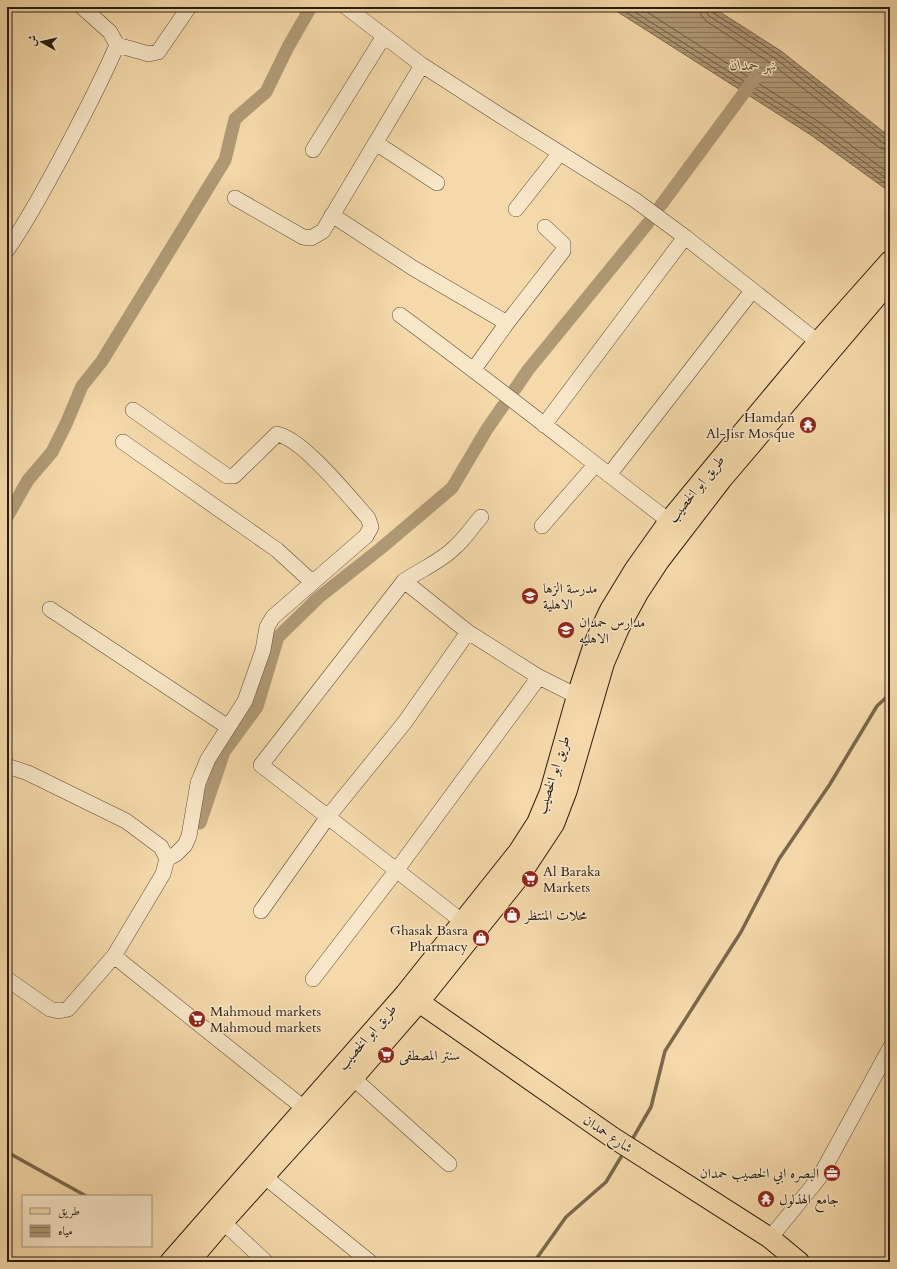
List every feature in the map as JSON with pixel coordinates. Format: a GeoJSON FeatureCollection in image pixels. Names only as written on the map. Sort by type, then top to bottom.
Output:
{"type":"FeatureCollection","features":[{"type":"Feature","properties":{"kind":"main road","name":"طريق ابو الخصيب"},"geometry":{"type":"LineString","coordinates":[[190,1262],[223,1222],[353,1078],[419,1002],[518,877],[543,842],[554,824],[567,790],[598,682],[619,628],[638,593],[716,475],[818,342],[890,261]]}},
{"type":"Feature","properties":{"kind":"main road","name":"طريق ابو الخصيب"},"geometry":{"type":"LineString","coordinates":[[170,1262],[405,994],[519,851],[537,823],[550,792],[577,696],[594,644],[610,610],[635,569],[669,521],[716,475],[890,281]]}},
{"type":"Feature","properties":{"kind":"main road","name":"شارع حمدان"},"geometry":{"type":"LineString","coordinates":[[419,1002],[612,1137],[770,1238],[799,1262]]}},
{"type":"Feature","properties":{"kind":"street"},"geometry":{"type":"LineString","coordinates":[[84,8],[110,32],[117,45],[149,54],[158,52],[189,7]]}},
{"type":"Feature","properties":{"kind":"street"},"geometry":{"type":"LineString","coordinates":[[346,7],[422,64],[635,200],[685,237],[818,342]]}},
{"type":"Feature","properties":{"kind":"street"},"geometry":{"type":"LineString","coordinates":[[313,150],[384,36]]}},
{"type":"Feature","properties":{"kind":"street"},"geometry":{"type":"LineString","coordinates":[[7,250],[22,229],[101,83],[117,45]]}},
{"type":"Feature","properties":{"kind":"street"},"geometry":{"type":"LineString","coordinates":[[235,198],[303,237],[311,238],[323,231],[422,64]]}},
{"type":"Feature","properties":{"kind":"street"},"geometry":{"type":"LineString","coordinates":[[376,142],[437,183]]}},
{"type":"Feature","properties":{"kind":"street"},"geometry":{"type":"LineString","coordinates":[[516,209],[560,153]]}},
{"type":"Feature","properties":{"kind":"street"},"geometry":{"type":"LineString","coordinates":[[332,215],[413,268],[507,323]]}},
{"type":"Feature","properties":{"kind":"street"},"geometry":{"type":"LineString","coordinates":[[474,369],[507,323],[563,251],[563,244],[545,227]]}},
{"type":"Feature","properties":{"kind":"street"},"geometry":{"type":"LineString","coordinates":[[544,425],[685,237]]}},
{"type":"Feature","properties":{"kind":"street"},"geometry":{"type":"LineString","coordinates":[[609,475],[752,291]]}},
{"type":"Feature","properties":{"kind":"street"},"geometry":{"type":"LineString","coordinates":[[400,315],[474,369],[669,521]]}},
{"type":"Feature","properties":{"kind":"street"},"geometry":{"type":"LineString","coordinates":[[133,410],[227,476],[234,476],[277,434],[285,435],[316,460],[368,518],[371,527],[366,536],[274,617],[268,627],[245,701],[208,759],[198,784],[185,845],[176,854],[167,859]]}},
{"type":"Feature","properties":{"kind":"street"},"geometry":{"type":"LineString","coordinates":[[123,442],[278,550],[312,582]]}},
{"type":"Feature","properties":{"kind":"street"},"geometry":{"type":"LineString","coordinates":[[542,526],[596,465]]}},
{"type":"Feature","properties":{"kind":"street"},"geometry":{"type":"LineString","coordinates":[[463,922],[327,818],[261,765],[404,581],[455,548],[481,517]]}},
{"type":"Feature","properties":{"kind":"street"},"geometry":{"type":"LineString","coordinates":[[404,581],[468,632],[539,677],[577,696]]}},
{"type":"Feature","properties":{"kind":"street"},"geometry":{"type":"LineString","coordinates":[[50,609],[228,727]]}},
{"type":"Feature","properties":{"kind":"street"},"geometry":{"type":"LineString","coordinates":[[261,911],[327,818],[405,722],[468,632]]}},
{"type":"Feature","properties":{"kind":"street"},"geometry":{"type":"LineString","coordinates":[[314,979],[396,871],[539,677]]}},
{"type":"Feature","properties":{"kind":"street"},"geometry":{"type":"LineString","coordinates":[[7,766],[28,773],[126,821],[161,847],[167,859],[163,874],[114,956],[68,1009],[59,1012],[50,1009],[7,979]]}},
{"type":"Feature","properties":{"kind":"street"},"geometry":{"type":"LineString","coordinates":[[114,956],[305,1109]]}},
{"type":"Feature","properties":{"kind":"street"},"geometry":{"type":"LineString","coordinates":[[770,1238],[818,1178],[890,1048]]}},
{"type":"Feature","properties":{"kind":"street"},"geometry":{"type":"LineString","coordinates":[[353,1078],[449,1164]]}},
{"type":"Feature","properties":{"kind":"street"},"geometry":{"type":"LineString","coordinates":[[265,1176],[370,1262]]}},
{"type":"Feature","properties":{"kind":"street"},"geometry":{"type":"LineString","coordinates":[[223,1222],[266,1262]]}},
{"type":"Feature","properties":{"kind":"water","name":"نهر حمدان"},"geometry":{"type":"Polygon","coordinates":[[[610,7],[712,7],[781,51],[890,137],[890,192],[811,135],[610,7]]]}},
{"type":"Feature","properties":{"kind":"waterway"},"geometry":{"type":"LineString","coordinates":[[7,517],[28,480],[52,452],[82,386],[102,361],[225,160],[235,119],[266,92],[288,47],[311,7]]}},
{"type":"Feature","properties":{"kind":"waterway"},"geometry":{"type":"LineString","coordinates":[[661,205],[755,78]]}},
{"type":"Feature","properties":{"kind":"waterway"},"geometry":{"type":"LineString","coordinates":[[515,389],[528,370],[648,223]]}},
{"type":"Feature","properties":{"kind":"waterway"},"geometry":{"type":"LineString","coordinates":[[200,823],[224,752],[257,707],[278,637],[318,598],[380,549],[452,488],[487,429],[503,406]]}},
{"type":"Feature","properties":{"kind":"waterway"},"geometry":{"type":"LineString","coordinates":[[633,1138],[651,1107],[665,1051],[741,932],[779,859],[830,784],[877,706],[890,694]]}},
{"type":"Feature","properties":{"kind":"waterway"},"geometry":{"type":"LineString","coordinates":[[7,1152],[84,1195]]}},
{"type":"Feature","properties":{"kind":"waterway"},"geometry":{"type":"LineString","coordinates":[[534,1262],[566,1217],[606,1182],[621,1157]]}},
{"type":"Feature","properties":{"kind":"place","name":"Hamdan Al-Jisr Mosque"},"geometry":{"type":"Point","coordinates":[808,425]}},
{"type":"Feature","properties":{"kind":"place","name":"مدرسة الزها الاهلية"},"geometry":{"type":"Point","coordinates":[530,596]}},
{"type":"Feature","properties":{"kind":"place","name":"مدارس حمدان الاهليه"},"geometry":{"type":"Point","coordinates":[566,630]}},
{"type":"Feature","properties":{"kind":"place","name":"Al Baraka Markets"},"geometry":{"type":"Point","coordinates":[530,879]}},
{"type":"Feature","properties":{"kind":"place","name":"محلات المنتظر"},"geometry":{"type":"Point","coordinates":[512,915]}},
{"type":"Feature","properties":{"kind":"place","name":"Ghasak Basra Pharmacy"},"geometry":{"type":"Point","coordinates":[481,938]}},
{"type":"Feature","properties":{"kind":"place","name":"Mahmoud markets Mahmoud markets"},"geometry":{"type":"Point","coordinates":[197,1019]}},
{"type":"Feature","properties":{"kind":"place","name":"سنتر المصطفى"},"geometry":{"type":"Point","coordinates":[386,1055]}},
{"type":"Feature","properties":{"kind":"place","name":"البصره ابي الخصيب حمدان"},"geometry":{"type":"Point","coordinates":[832,1173]}},
{"type":"Feature","properties":{"kind":"place","name":"جامع الهذلول"},"geometry":{"type":"Point","coordinates":[766,1199]}}]}
